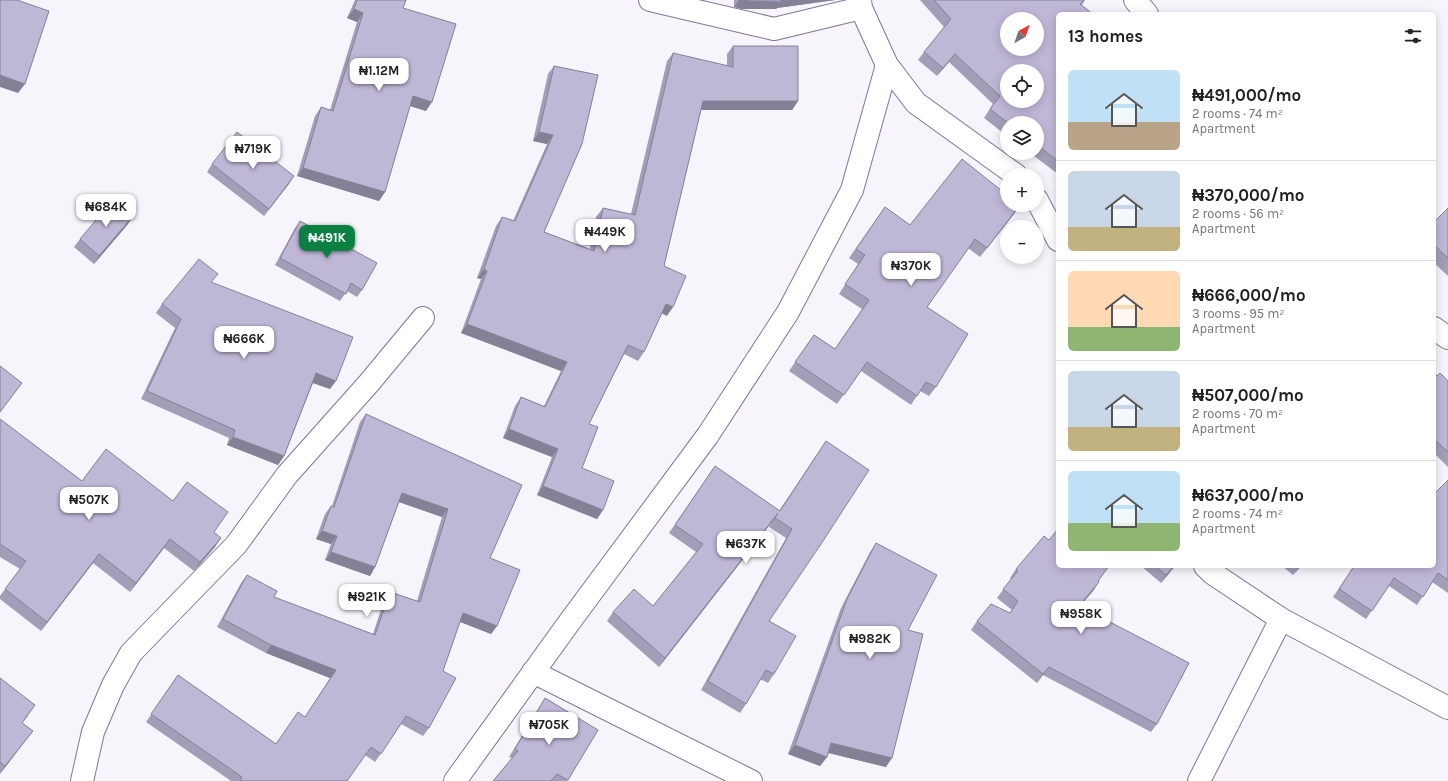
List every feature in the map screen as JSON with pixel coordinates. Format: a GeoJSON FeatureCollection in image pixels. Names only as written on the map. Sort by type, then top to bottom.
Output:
{"type":"FeatureCollection","features":[{"type":"Feature","properties":{"kind":"street"},"geometry":{"type":"LineString","coordinates":[[650,0],[774,29],[860,4],[887,66],[916,102],[1006,168]]}},
{"type":"Feature","properties":{"kind":"street"},"geometry":{"type":"LineString","coordinates":[[1135,0],[1145,12]]}},
{"type":"Feature","properties":{"kind":"street"},"geometry":{"type":"LineString","coordinates":[[455,781],[533,672],[708,435],[788,312],[852,190],[887,66]]}},
{"type":"Feature","properties":{"kind":"street"},"geometry":{"type":"LineString","coordinates":[[1043,212],[1056,236]]}},
{"type":"Feature","properties":{"kind":"street"},"geometry":{"type":"LineString","coordinates":[[82,781],[93,732],[113,685],[131,653],[236,545],[287,475],[370,383],[423,318]]}},
{"type":"Feature","properties":{"kind":"street"},"geometry":{"type":"LineString","coordinates":[[1436,329],[1448,338]]}},
{"type":"Feature","properties":{"kind":"street"},"geometry":{"type":"LineString","coordinates":[[1207,568],[1281,619],[1448,708]]}},
{"type":"Feature","properties":{"kind":"street"},"geometry":{"type":"LineString","coordinates":[[1199,781],[1281,619]]}},
{"type":"Feature","properties":{"kind":"street"},"geometry":{"type":"LineString","coordinates":[[533,672],[752,781]]}},
{"type":"Feature","properties":{"kind":"building"},"geometry":{"type":"Polygon","coordinates":[[[0,0],[17,0],[49,11],[25,84],[0,75],[0,0]]]}},
{"type":"Feature","properties":{"kind":"building"},"geometry":{"type":"Polygon","coordinates":[[[357,0],[406,0],[403,8],[456,24],[432,102],[413,96],[385,192],[303,168],[321,107],[333,111],[363,13],[354,9],[357,0]]]}},
{"type":"Feature","properties":{"kind":"building"},"geometry":{"type":"Polygon","coordinates":[[[742,0],[781,0],[781,2],[748,1],[742,0]]]}},
{"type":"Feature","properties":{"kind":"building"},"geometry":{"type":"Polygon","coordinates":[[[934,0],[1084,0],[1080,4],[1090,12],[1056,12],[1056,159],[1044,150],[1044,116],[1000,117],[990,109],[1000,96],[955,54],[943,68],[924,52],[951,19],[934,0]]]}},
{"type":"Feature","properties":{"kind":"building"},"geometry":{"type":"Polygon","coordinates":[[[733,46],[798,46],[798,101],[703,101],[664,266],[686,276],[673,307],[666,304],[644,352],[628,345],[589,424],[598,427],[582,468],[614,481],[603,510],[543,486],[558,449],[509,429],[521,397],[545,407],[567,362],[467,324],[487,271],[484,269],[502,217],[515,221],[553,135],[539,132],[554,66],[598,75],[582,144],[544,232],[594,251],[603,208],[635,215],[673,53],[733,67],[733,46]]]}},
{"type":"Feature","properties":{"kind":"building"},"geometry":{"type":"Polygon","coordinates":[[[237,132],[294,176],[269,209],[212,164],[237,132]]]}},
{"type":"Feature","properties":{"kind":"building"},"geometry":{"type":"Polygon","coordinates":[[[962,159],[1000,189],[1000,212],[1015,212],[1008,220],[1000,220],[1000,231],[987,248],[975,239],[927,307],[968,334],[936,387],[926,382],[917,396],[867,362],[844,395],[795,362],[814,335],[835,349],[869,300],[845,284],[865,255],[856,249],[885,207],[910,225],[962,159]]]}},
{"type":"Feature","properties":{"kind":"building"},"geometry":{"type":"Polygon","coordinates":[[[113,200],[133,216],[99,256],[80,239],[113,200]]]}},
{"type":"Feature","properties":{"kind":"building"},"geometry":{"type":"Polygon","coordinates":[[[1448,208],[1448,258],[1436,247],[1436,220],[1448,208]]]}},
{"type":"Feature","properties":{"kind":"building"},"geometry":{"type":"Polygon","coordinates":[[[300,221],[377,263],[362,290],[351,283],[346,294],[280,258],[300,221]]]}},
{"type":"Feature","properties":{"kind":"building"},"geometry":{"type":"Polygon","coordinates":[[[199,259],[218,274],[211,282],[353,337],[336,381],[316,373],[284,456],[233,437],[235,430],[147,391],[181,319],[162,304],[199,259]]]}},
{"type":"Feature","properties":{"kind":"building"},"geometry":{"type":"Polygon","coordinates":[[[0,366],[22,383],[0,412],[0,366]]]}},
{"type":"Feature","properties":{"kind":"building"},"geometry":{"type":"Polygon","coordinates":[[[1440,373],[1448,381],[1448,452],[1436,441],[1436,375],[1437,376],[1440,373]]]}},
{"type":"Feature","properties":{"kind":"building"},"geometry":{"type":"Polygon","coordinates":[[[366,414],[522,485],[490,558],[520,570],[497,626],[463,613],[443,671],[456,678],[429,728],[406,716],[381,754],[371,747],[347,781],[240,781],[242,777],[151,714],[178,675],[276,744],[298,712],[305,717],[336,670],[271,645],[223,619],[247,575],[277,591],[274,597],[375,635],[390,592],[420,602],[448,509],[402,493],[375,567],[331,552],[337,536],[322,531],[331,506],[334,507],[366,414]]]}},
{"type":"Feature","properties":{"kind":"building"},"geometry":{"type":"Polygon","coordinates":[[[0,419],[82,481],[106,449],[173,501],[187,482],[228,512],[214,532],[221,538],[200,562],[170,539],[136,583],[99,554],[47,622],[5,589],[26,561],[0,544],[0,419]]]}},
{"type":"Feature","properties":{"kind":"building"},"geometry":{"type":"Polygon","coordinates":[[[826,441],[869,470],[769,621],[796,636],[774,674],[766,670],[746,704],[708,681],[792,529],[775,518],[778,513],[665,658],[613,612],[634,589],[653,606],[703,544],[675,525],[715,466],[780,511],[826,441]]]}},
{"type":"Feature","properties":{"kind":"building"},"geometry":{"type":"Polygon","coordinates":[[[1448,480],[1448,580],[1438,573],[1423,597],[1394,578],[1372,611],[1339,589],[1353,568],[1436,568],[1436,492],[1448,480]]]}},
{"type":"Feature","properties":{"kind":"building"},"geometry":{"type":"Polygon","coordinates":[[[1056,531],[1056,568],[1108,568],[1098,581],[1099,582],[1079,606],[1189,663],[1157,724],[1049,667],[1043,674],[977,621],[991,604],[1010,613],[1018,601],[1003,589],[1018,571],[1016,569],[1044,536],[1049,540],[1056,531]]]}},
{"type":"Feature","properties":{"kind":"building"},"geometry":{"type":"Polygon","coordinates":[[[876,543],[937,575],[908,630],[923,634],[892,758],[831,743],[827,757],[795,745],[847,599],[876,543]]]}},
{"type":"Feature","properties":{"kind":"building"},"geometry":{"type":"Polygon","coordinates":[[[1157,568],[1172,568],[1166,575],[1157,568]]]}},
{"type":"Feature","properties":{"kind":"building"},"geometry":{"type":"Polygon","coordinates":[[[0,678],[35,705],[22,723],[33,731],[5,766],[0,762],[0,678]]]}},
{"type":"Feature","properties":{"kind":"building"},"geometry":{"type":"Polygon","coordinates":[[[545,698],[598,730],[568,780],[557,774],[551,781],[493,781],[518,751],[515,749],[545,698]]]}}]}
